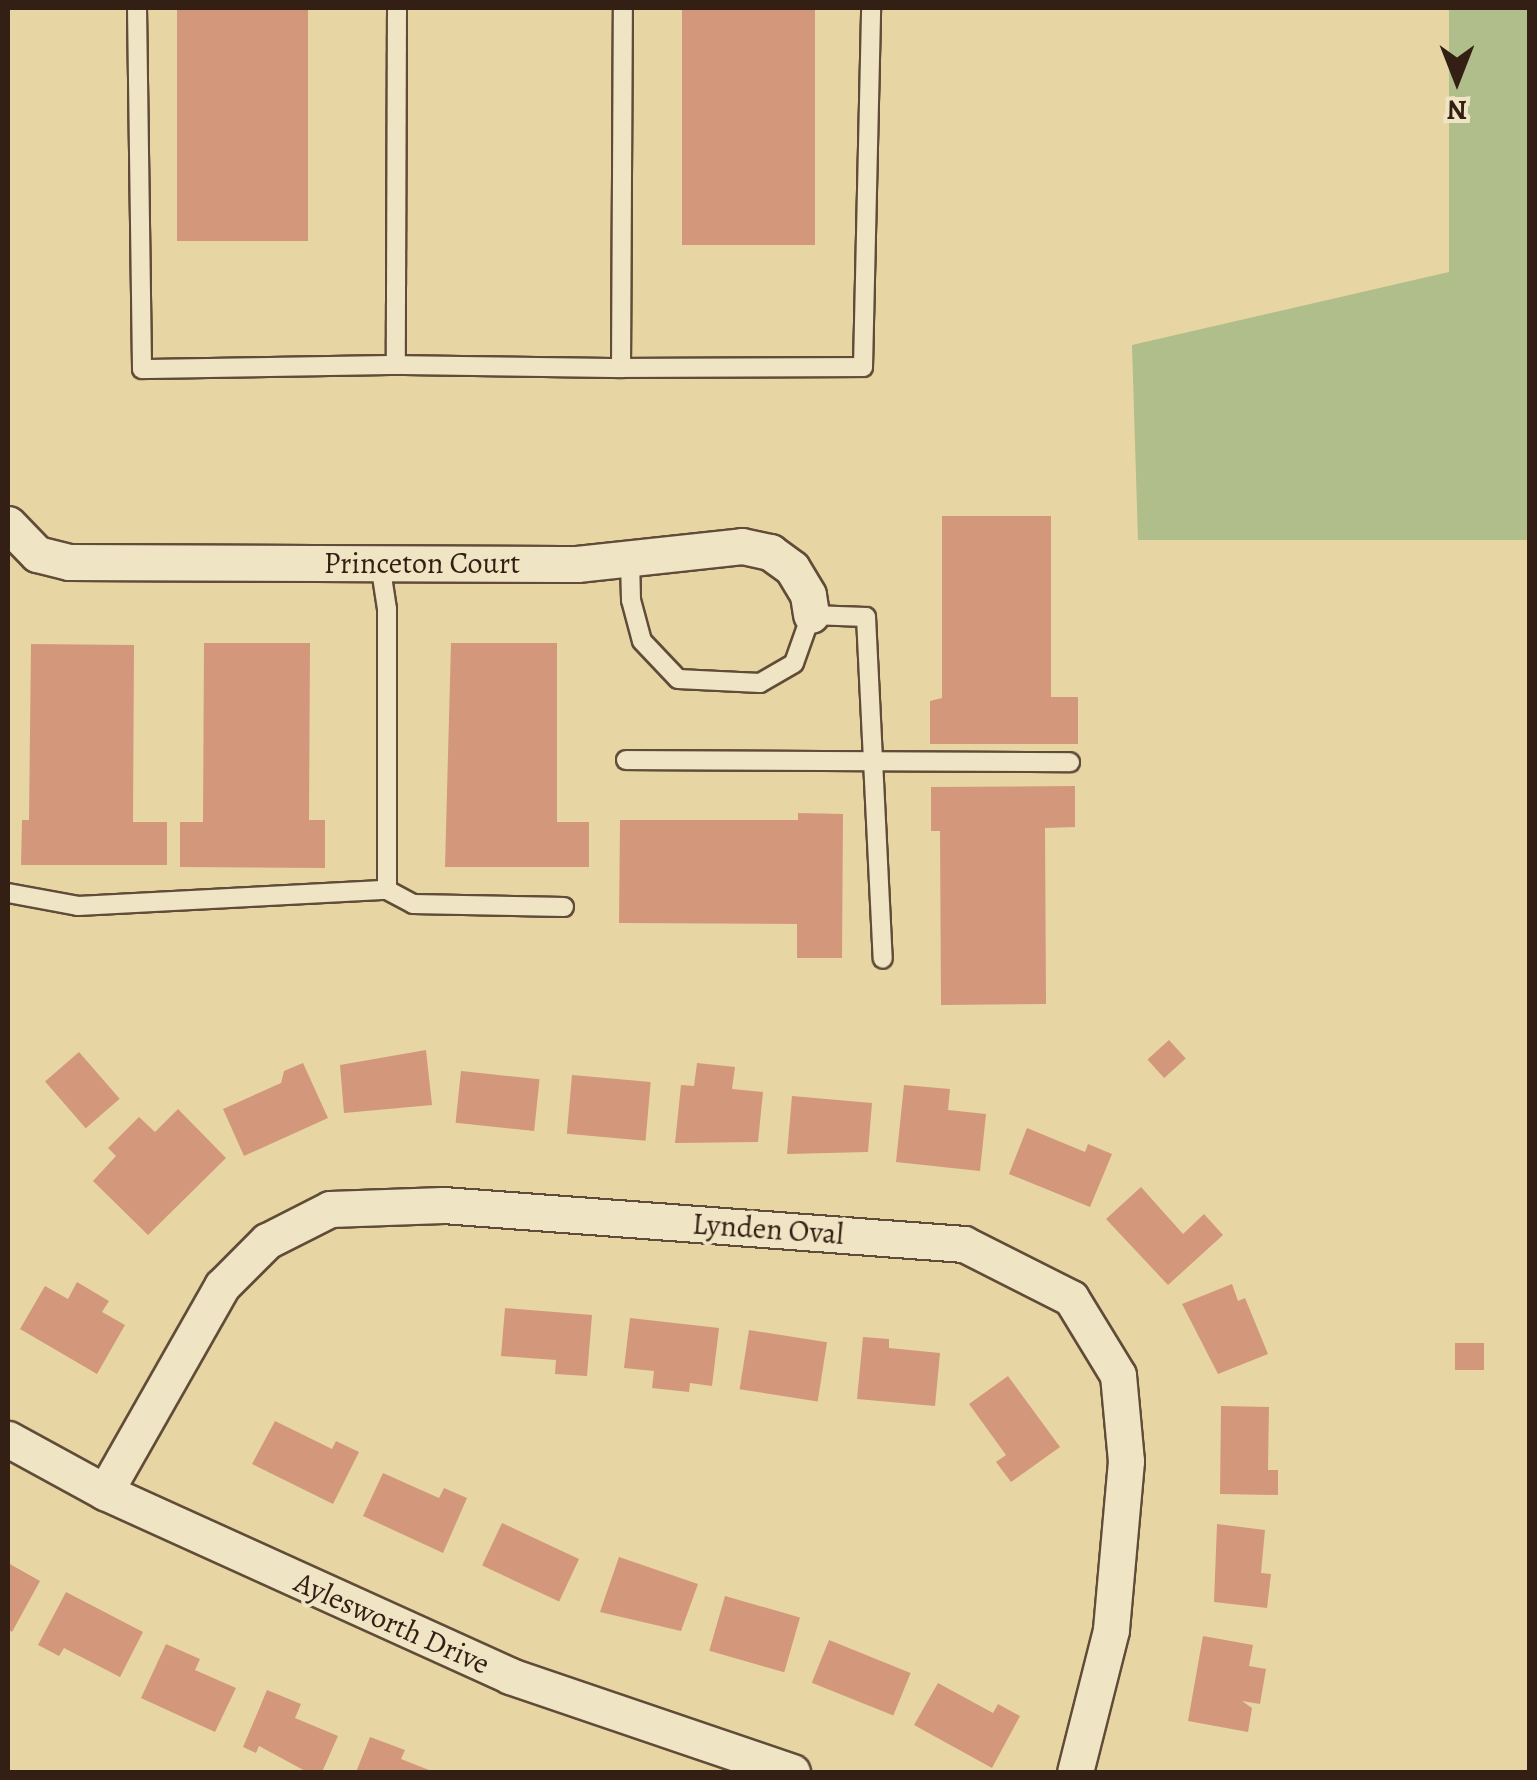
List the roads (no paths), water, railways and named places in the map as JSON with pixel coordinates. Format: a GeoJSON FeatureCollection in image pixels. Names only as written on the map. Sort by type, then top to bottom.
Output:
{"type":"FeatureCollection","features":[{"type":"Feature","properties":{"kind":"street","name":"Princeton Court"},"geometry":{"type":"LineString","coordinates":[[10,536],[37,554],[68,562],[630,559],[718,547],[770,552],[802,580],[811,615]]}},
{"type":"Feature","properties":{"kind":"street","name":"Lynden Oval"},"geometry":{"type":"LineString","coordinates":[[105,1492],[222,1286],[267,1241],[330,1209],[443,1205],[964,1244],[1071,1298],[1118,1375],[1126,1461],[1111,1630],[1075,1772]]}},
{"type":"Feature","properties":{"kind":"street","name":"Aylesworth Drive"},"geometry":{"type":"LineString","coordinates":[[8,1438],[105,1492],[510,1676],[792,1772]]}},
{"type":"Feature","properties":{"kind":"lane"},"geometry":{"type":"LineString","coordinates":[[137,8],[142,368],[863,367],[871,8]]}},
{"type":"Feature","properties":{"kind":"lane"},"geometry":{"type":"LineString","coordinates":[[396,8],[396,365]]}},
{"type":"Feature","properties":{"kind":"lane"},"geometry":{"type":"LineString","coordinates":[[622,368],[623,8]]}},
{"type":"Feature","properties":{"kind":"lane"},"geometry":{"type":"LineString","coordinates":[[630,559],[630,600],[642,641],[678,679],[741,684],[776,676],[805,644],[811,615],[866,617],[884,959]]}},
{"type":"Feature","properties":{"kind":"lane"},"geometry":{"type":"LineString","coordinates":[[380,563],[387,609],[387,890]]}},
{"type":"Feature","properties":{"kind":"lane"},"geometry":{"type":"LineString","coordinates":[[626,760],[1070,762]]}},
{"type":"Feature","properties":{"kind":"lane"},"geometry":{"type":"LineString","coordinates":[[8,893],[78,906],[387,890],[413,904],[564,907]]}}]}
